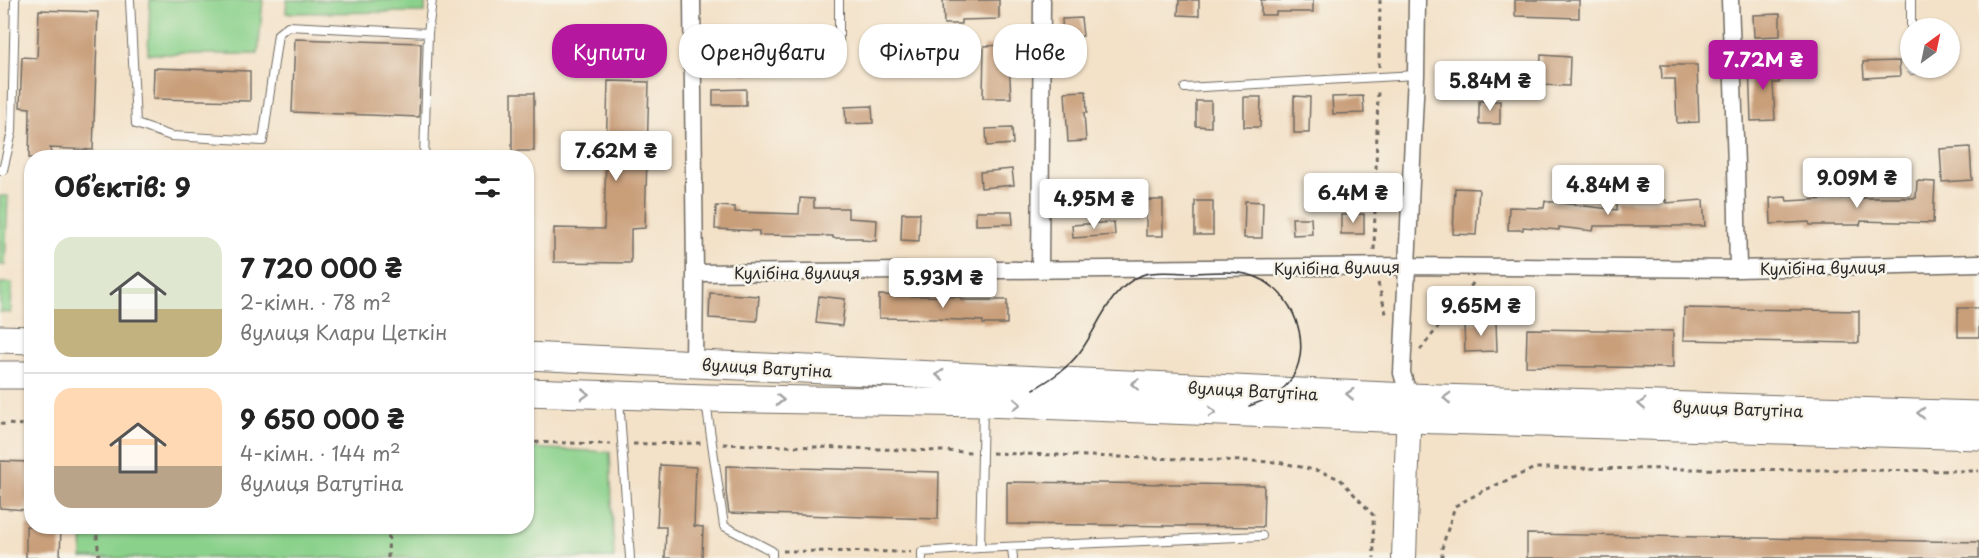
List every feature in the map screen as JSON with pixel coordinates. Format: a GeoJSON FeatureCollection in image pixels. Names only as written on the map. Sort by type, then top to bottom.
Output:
{"type":"FeatureCollection","features":[{"type":"Feature","properties":{"kind":"main road"},"geometry":{"type":"LineString","coordinates":[[0,339],[24,340]]}},
{"type":"Feature","properties":{"kind":"main road","name":"вулиця Ватутіна"},"geometry":{"type":"LineString","coordinates":[[534,356],[694,363],[1408,408],[1979,436]]}},
{"type":"Feature","properties":{"kind":"main road"},"geometry":{"type":"LineString","coordinates":[[0,375],[24,375]]}},
{"type":"Feature","properties":{"kind":"main road","name":"вулиця Ватутіна"},"geometry":{"type":"LineString","coordinates":[[534,392],[706,399],[1979,415]]}},
{"type":"Feature","properties":{"kind":"street"},"geometry":{"type":"LineString","coordinates":[[692,0],[694,363]]}},
{"type":"Feature","properties":{"kind":"street"},"geometry":{"type":"LineString","coordinates":[[1040,270],[1042,0]]}},
{"type":"Feature","properties":{"kind":"street"},"geometry":{"type":"LineString","coordinates":[[1404,558],[1408,408],[1402,373],[1416,75],[1417,0]]}},
{"type":"Feature","properties":{"kind":"street"},"geometry":{"type":"LineString","coordinates":[[1730,0],[1738,269]]}},
{"type":"Feature","properties":{"kind":"street","name":"Кулібіна вулиця"},"geometry":{"type":"LineString","coordinates":[[695,273],[1406,266],[1738,269],[1979,263]]}},
{"type":"Feature","properties":{"kind":"lane"},"geometry":{"type":"LineString","coordinates":[[0,170],[3,170],[12,132],[15,0]]}},
{"type":"Feature","properties":{"kind":"lane"},"geometry":{"type":"LineString","coordinates":[[130,0],[136,124],[171,136],[263,141],[278,34],[288,26],[428,33]]}},
{"type":"Feature","properties":{"kind":"lane"},"geometry":{"type":"LineString","coordinates":[[424,150],[428,33],[432,0]]}},
{"type":"Feature","properties":{"kind":"lane"},"geometry":{"type":"LineString","coordinates":[[839,0],[839,24]]}},
{"type":"Feature","properties":{"kind":"lane"},"geometry":{"type":"LineString","coordinates":[[1911,0],[1911,18]]}},
{"type":"Feature","properties":{"kind":"lane"},"geometry":{"type":"LineString","coordinates":[[1185,88],[1416,75]]}},
{"type":"Feature","properties":{"kind":"lane"},"geometry":{"type":"LineString","coordinates":[[619,395],[630,558]]}},
{"type":"Feature","properties":{"kind":"lane"},"geometry":{"type":"LineString","coordinates":[[706,399],[724,526],[772,555]]}},
{"type":"Feature","properties":{"kind":"lane"},"geometry":{"type":"LineString","coordinates":[[980,548],[983,403]]}},
{"type":"Feature","properties":{"kind":"lane"},"geometry":{"type":"LineString","coordinates":[[922,555],[980,548],[1262,536]]}},
{"type":"Feature","properties":{"kind":"lane"},"geometry":{"type":"LineString","coordinates":[[1012,548],[1013,558]]}},
{"type":"Feature","properties":{"kind":"path"},"geometry":{"type":"LineString","coordinates":[[0,424],[24,425]]}},
{"type":"Feature","properties":{"kind":"path"},"geometry":{"type":"LineString","coordinates":[[534,442],[711,443],[1278,462],[1319,471],[1340,479],[1373,515],[1374,558]]}},
{"type":"Feature","properties":{"kind":"path"},"geometry":{"type":"LineString","coordinates":[[1442,558],[1442,548],[1455,506],[1535,468],[1979,471]]}},
{"type":"Feature","properties":{"kind":"path"},"geometry":{"type":"LineString","coordinates":[[97,534],[99,558]]}},
{"type":"Feature","properties":{"kind":"path"},"geometry":{"type":"LineString","coordinates":[[388,558],[389,534]]}},
{"type":"Feature","properties":{"kind":"path"},"geometry":{"type":"LineString","coordinates":[[772,555],[922,555]]}},
{"type":"Feature","properties":{"kind":"green space"},"geometry":{"type":"Polygon","coordinates":[[[150,0],[263,0],[258,54],[148,54],[150,0]]]}},
{"type":"Feature","properties":{"kind":"green space"},"geometry":{"type":"Polygon","coordinates":[[[287,0],[425,0],[425,12],[286,13],[287,0]]]}},
{"type":"Feature","properties":{"kind":"green space"},"geometry":{"type":"Polygon","coordinates":[[[0,196],[8,196],[5,265],[0,265],[0,196]]]}},
{"type":"Feature","properties":{"kind":"green space"},"geometry":{"type":"Polygon","coordinates":[[[0,283],[12,283],[11,313],[0,312],[0,283]]]}},
{"type":"Feature","properties":{"kind":"green space"},"geometry":{"type":"Polygon","coordinates":[[[534,448],[610,452],[614,558],[82,558],[83,534],[534,534],[534,448]]]}},
{"type":"Feature","properties":{"kind":"building"},"geometry":{"type":"Polygon","coordinates":[[[943,0],[999,0],[999,19],[961,20],[961,24],[944,24],[943,0]]]}},
{"type":"Feature","properties":{"kind":"building"},"geometry":{"type":"Polygon","coordinates":[[[1179,0],[1199,0],[1199,16],[1178,15],[1179,0]]]}},
{"type":"Feature","properties":{"kind":"building"},"geometry":{"type":"Polygon","coordinates":[[[1261,0],[1313,0],[1313,12],[1276,12],[1276,15],[1261,15],[1261,0]]]}},
{"type":"Feature","properties":{"kind":"building"},"geometry":{"type":"Polygon","coordinates":[[[1515,0],[1579,0],[1579,18],[1515,16],[1515,0]]]}},
{"type":"Feature","properties":{"kind":"building"},"geometry":{"type":"Polygon","coordinates":[[[39,10],[98,12],[93,150],[50,148],[50,150],[29,150],[30,108],[20,107],[22,57],[37,58],[39,10]]]}},
{"type":"Feature","properties":{"kind":"building"},"geometry":{"type":"Polygon","coordinates":[[[1780,14],[1780,36],[1754,37],[1753,15],[1780,14]]]}},
{"type":"Feature","properties":{"kind":"building"},"geometry":{"type":"Polygon","coordinates":[[[1081,18],[1082,24],[1062,24],[1062,19],[1081,18]]]}},
{"type":"Feature","properties":{"kind":"building"},"geometry":{"type":"Polygon","coordinates":[[[295,39],[421,43],[419,117],[292,112],[295,39]]]}},
{"type":"Feature","properties":{"kind":"building"},"geometry":{"type":"Polygon","coordinates":[[[984,46],[993,46],[993,78],[1010,78],[1011,98],[983,98],[984,46]]]}},
{"type":"Feature","properties":{"kind":"building"},"geometry":{"type":"Polygon","coordinates":[[[1541,55],[1570,57],[1569,86],[1540,85],[1541,55]]]}},
{"type":"Feature","properties":{"kind":"building"},"geometry":{"type":"Polygon","coordinates":[[[1899,61],[1900,76],[1864,78],[1863,62],[1899,61]]]}},
{"type":"Feature","properties":{"kind":"building"},"geometry":{"type":"Polygon","coordinates":[[[1749,64],[1778,64],[1779,83],[1773,83],[1775,120],[1751,121],[1749,64]]]}},
{"type":"Feature","properties":{"kind":"building"},"geometry":{"type":"Polygon","coordinates":[[[1661,65],[1697,65],[1699,122],[1677,123],[1675,79],[1662,79],[1661,65]]]}},
{"type":"Feature","properties":{"kind":"building"},"geometry":{"type":"Polygon","coordinates":[[[154,68],[250,71],[250,101],[153,99],[154,68]]]}},
{"type":"Feature","properties":{"kind":"building"},"geometry":{"type":"Polygon","coordinates":[[[608,81],[649,82],[645,228],[631,229],[631,263],[554,262],[554,228],[604,229],[608,81]]]}},
{"type":"Feature","properties":{"kind":"building"},"geometry":{"type":"Polygon","coordinates":[[[746,89],[746,105],[713,105],[713,90],[746,89]]]}},
{"type":"Feature","properties":{"kind":"building"},"geometry":{"type":"Polygon","coordinates":[[[1086,91],[1087,113],[1084,113],[1086,141],[1068,142],[1065,92],[1086,91]]]}},
{"type":"Feature","properties":{"kind":"building"},"geometry":{"type":"Polygon","coordinates":[[[512,93],[534,93],[534,150],[512,150],[512,93]]]}},
{"type":"Feature","properties":{"kind":"building"},"geometry":{"type":"Polygon","coordinates":[[[1294,96],[1310,97],[1309,133],[1294,133],[1294,96]]]}},
{"type":"Feature","properties":{"kind":"building"},"geometry":{"type":"Polygon","coordinates":[[[1363,96],[1364,113],[1333,114],[1332,97],[1363,96]]]}},
{"type":"Feature","properties":{"kind":"building"},"geometry":{"type":"Polygon","coordinates":[[[1244,97],[1261,97],[1260,127],[1244,127],[1244,97]]]}},
{"type":"Feature","properties":{"kind":"building"},"geometry":{"type":"Polygon","coordinates":[[[1196,101],[1211,101],[1211,127],[1196,126],[1196,101]]]}},
{"type":"Feature","properties":{"kind":"building"},"geometry":{"type":"Polygon","coordinates":[[[1479,101],[1500,101],[1500,124],[1479,124],[1479,101]]]}},
{"type":"Feature","properties":{"kind":"building"},"geometry":{"type":"Polygon","coordinates":[[[872,106],[873,123],[846,124],[845,107],[872,106]]]}},
{"type":"Feature","properties":{"kind":"building"},"geometry":{"type":"Polygon","coordinates":[[[1012,128],[1013,144],[987,146],[986,129],[1012,128]]]}},
{"type":"Feature","properties":{"kind":"building"},"geometry":{"type":"Polygon","coordinates":[[[1970,147],[1972,180],[1942,182],[1940,149],[1970,147]]]}},
{"type":"Feature","properties":{"kind":"building"},"geometry":{"type":"Polygon","coordinates":[[[1012,169],[1014,185],[981,188],[980,172],[1012,169]]]}},
{"type":"Feature","properties":{"kind":"building"},"geometry":{"type":"Polygon","coordinates":[[[1917,181],[1935,182],[1933,223],[1861,221],[1860,225],[1810,225],[1809,222],[1771,224],[1770,198],[1786,197],[1787,201],[1916,198],[1917,181]]]}},
{"type":"Feature","properties":{"kind":"building"},"geometry":{"type":"Polygon","coordinates":[[[1455,188],[1479,189],[1476,235],[1453,234],[1455,188]]]}},
{"type":"Feature","properties":{"kind":"building"},"geometry":{"type":"Polygon","coordinates":[[[800,198],[814,199],[814,208],[848,208],[848,218],[877,220],[876,241],[862,240],[862,238],[833,238],[833,236],[759,235],[759,231],[715,229],[716,206],[735,207],[735,212],[799,214],[800,198]]]}},
{"type":"Feature","properties":{"kind":"building"},"geometry":{"type":"Polygon","coordinates":[[[1146,200],[1163,200],[1163,236],[1146,236],[1146,200]]]}},
{"type":"Feature","properties":{"kind":"building"},"geometry":{"type":"Polygon","coordinates":[[[1666,200],[1666,203],[1703,200],[1705,226],[1594,226],[1593,231],[1559,227],[1559,230],[1523,227],[1523,230],[1508,230],[1509,207],[1544,208],[1545,201],[1617,210],[1617,201],[1666,200]]]}},
{"type":"Feature","properties":{"kind":"building"},"geometry":{"type":"Polygon","coordinates":[[[1195,201],[1213,201],[1213,235],[1195,235],[1195,201]]]}},
{"type":"Feature","properties":{"kind":"building"},"geometry":{"type":"Polygon","coordinates":[[[1245,201],[1263,202],[1262,238],[1244,238],[1245,201]]]}},
{"type":"Feature","properties":{"kind":"building"},"geometry":{"type":"Polygon","coordinates":[[[976,211],[1012,211],[1013,224],[976,225],[976,211]]]}},
{"type":"Feature","properties":{"kind":"building"},"geometry":{"type":"Polygon","coordinates":[[[902,213],[920,213],[919,241],[901,240],[902,213]]]}},
{"type":"Feature","properties":{"kind":"building"},"geometry":{"type":"Polygon","coordinates":[[[1364,214],[1364,234],[1341,234],[1341,215],[1364,214]]]}},
{"type":"Feature","properties":{"kind":"building"},"geometry":{"type":"Polygon","coordinates":[[[1292,218],[1311,218],[1312,234],[1293,235],[1292,218]]]}},
{"type":"Feature","properties":{"kind":"building"},"geometry":{"type":"Polygon","coordinates":[[[1114,222],[1115,235],[1073,238],[1072,225],[1114,222]]]}},
{"type":"Feature","properties":{"kind":"building"},"geometry":{"type":"Polygon","coordinates":[[[710,293],[759,296],[757,321],[709,318],[710,293]]]}},
{"type":"Feature","properties":{"kind":"building"},"geometry":{"type":"Polygon","coordinates":[[[879,295],[1007,300],[1007,324],[983,324],[983,321],[879,318],[879,295]]]}},
{"type":"Feature","properties":{"kind":"building"},"geometry":{"type":"Polygon","coordinates":[[[819,296],[845,299],[842,326],[816,323],[819,296]]]}},
{"type":"Feature","properties":{"kind":"building"},"geometry":{"type":"Polygon","coordinates":[[[1684,308],[1859,311],[1859,343],[1683,340],[1684,308]]]}},
{"type":"Feature","properties":{"kind":"building"},"geometry":{"type":"Polygon","coordinates":[[[1958,308],[1979,308],[1979,337],[1958,337],[1958,308]]]}},
{"type":"Feature","properties":{"kind":"building"},"geometry":{"type":"Polygon","coordinates":[[[1496,322],[1497,351],[1465,352],[1464,324],[1496,322]]]}},
{"type":"Feature","properties":{"kind":"building"},"geometry":{"type":"Polygon","coordinates":[[[1527,329],[1673,331],[1673,368],[1526,366],[1527,329]]]}},
{"type":"Feature","properties":{"kind":"building"},"geometry":{"type":"Polygon","coordinates":[[[0,461],[24,462],[24,510],[0,508],[0,461]]]}},
{"type":"Feature","properties":{"kind":"building"},"geometry":{"type":"Polygon","coordinates":[[[660,465],[696,467],[694,526],[703,527],[702,558],[665,558],[666,527],[657,527],[660,465]]]}},
{"type":"Feature","properties":{"kind":"building"},"geometry":{"type":"Polygon","coordinates":[[[726,466],[939,472],[938,519],[729,513],[726,466]]]}},
{"type":"Feature","properties":{"kind":"building"},"geometry":{"type":"Polygon","coordinates":[[[1007,482],[1264,485],[1263,527],[1007,524],[1007,482]]]}},
{"type":"Feature","properties":{"kind":"building"},"geometry":{"type":"Polygon","coordinates":[[[26,534],[61,534],[60,558],[26,558],[26,534]]]}},
{"type":"Feature","properties":{"kind":"building"},"geometry":{"type":"Polygon","coordinates":[[[1527,534],[1979,542],[1979,558],[1527,558],[1527,534]]]}},
{"type":"Feature","properties":{"kind":"tram line"},"geometry":{"type":"LineString","coordinates":[[1034,389],[1059,373],[1075,358],[1113,299],[1131,281],[1152,273],[1231,272],[1256,277],[1269,284],[1289,306],[1300,333],[1299,363],[1289,382],[1274,395],[1249,406]]}}]}
